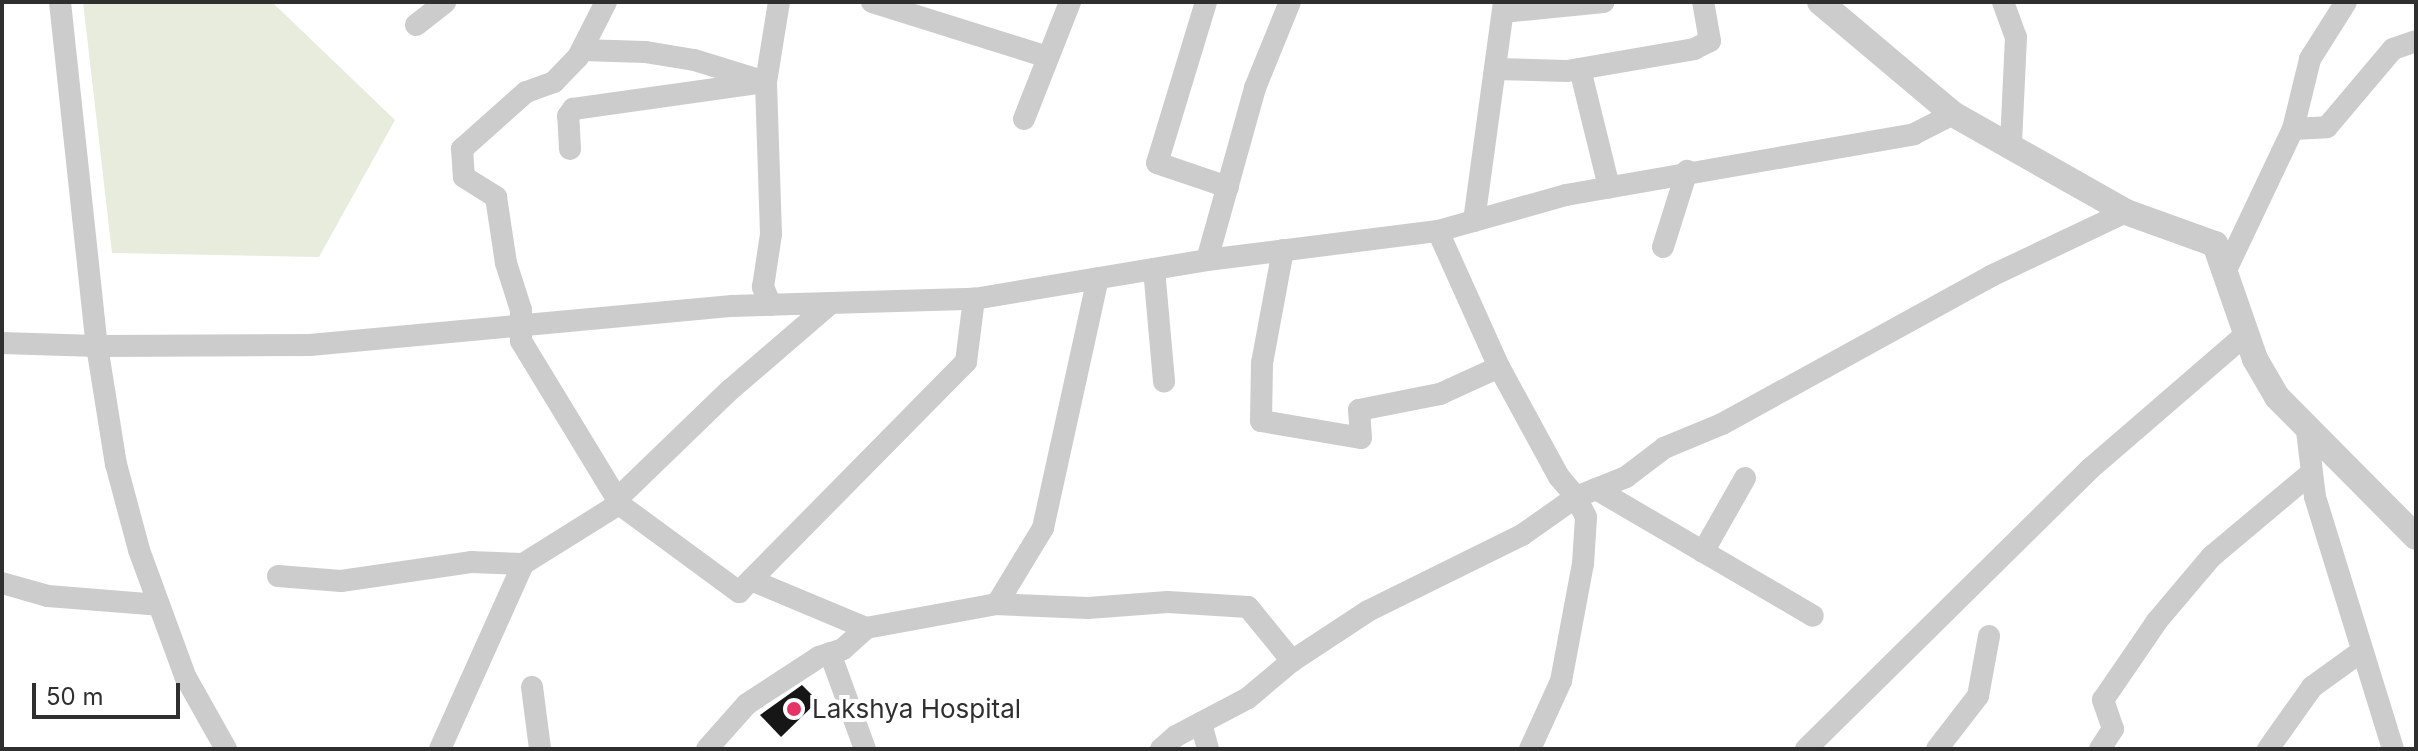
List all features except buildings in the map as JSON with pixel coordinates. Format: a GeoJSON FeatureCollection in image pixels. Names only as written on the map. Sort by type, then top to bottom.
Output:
{"type":"FeatureCollection","features":[{"type":"Feature","properties":{"kind":"street"},"geometry":{"type":"LineString","coordinates":[[60,2],[97,346],[116,464],[159,605],[185,676],[226,749]]}},
{"type":"Feature","properties":{"kind":"street"},"geometry":{"type":"LineString","coordinates":[[416,25],[445,2]]}},
{"type":"Feature","properties":{"kind":"street"},"geometry":{"type":"LineString","coordinates":[[606,2],[582,50],[554,82],[526,92],[462,149],[464,177],[496,197],[521,324],[521,341],[618,501],[739,592],[966,362],[974,299]]}},
{"type":"Feature","properties":{"kind":"street"},"geometry":{"type":"LineString","coordinates":[[771,305],[763,287],[771,234],[766,82],[779,2]]}},
{"type":"Feature","properties":{"kind":"street"},"geometry":{"type":"LineString","coordinates":[[872,2],[1048,57]]}},
{"type":"Feature","properties":{"kind":"street"},"geometry":{"type":"LineString","coordinates":[[1024,119],[1070,2]]}},
{"type":"Feature","properties":{"kind":"street"},"geometry":{"type":"LineString","coordinates":[[1206,2],[1157,163],[1228,187]]}},
{"type":"Feature","properties":{"kind":"street"},"geometry":{"type":"LineString","coordinates":[[1207,260],[1255,88],[1290,2]]}},
{"type":"Feature","properties":{"kind":"street"},"geometry":{"type":"LineString","coordinates":[[1474,221],[1503,7],[1604,2]]}},
{"type":"Feature","properties":{"kind":"street"},"geometry":{"type":"LineString","coordinates":[[1495,69],[1580,69],[1710,41],[1703,2]]}},
{"type":"Feature","properties":{"kind":"street"},"geometry":{"type":"LineString","coordinates":[[1820,2],[1953,114],[2126,212],[2215,244],[2245,335],[2277,397],[2307,431],[2416,537]]}},
{"type":"Feature","properties":{"kind":"street"},"geometry":{"type":"LineString","coordinates":[[2003,2],[2016,37],[2011,145]]}},
{"type":"Feature","properties":{"kind":"street"},"geometry":{"type":"LineString","coordinates":[[2226,270],[2293,129],[2310,59],[2346,2]]}},
{"type":"Feature","properties":{"kind":"street"},"geometry":{"type":"LineString","coordinates":[[2293,129],[2327,127],[2393,49],[2416,41]]}},
{"type":"Feature","properties":{"kind":"street"},"geometry":{"type":"LineString","coordinates":[[582,50],[645,52],[694,60],[766,82]]}},
{"type":"Feature","properties":{"kind":"street"},"geometry":{"type":"LineString","coordinates":[[1580,69],[1609,187]]}},
{"type":"Feature","properties":{"kind":"street"},"geometry":{"type":"LineString","coordinates":[[570,149],[568,116],[573,109],[766,82]]}},
{"type":"Feature","properties":{"kind":"street"},"geometry":{"type":"LineString","coordinates":[[2,343],[310,345],[521,324],[771,305],[974,299],[1207,260],[1438,231],[1609,187],[1687,171],[1914,134],[1953,114]]}},
{"type":"Feature","properties":{"kind":"street"},"geometry":{"type":"LineString","coordinates":[[1663,247],[1687,171]]}},
{"type":"Feature","properties":{"kind":"street"},"geometry":{"type":"LineString","coordinates":[[1161,749],[1248,698],[1292,661],[1368,611],[1522,535],[1586,493],[1991,276],[2126,212]]}},
{"type":"Feature","properties":{"kind":"street"},"geometry":{"type":"LineString","coordinates":[[1438,231],[1499,367],[1559,477],[1703,552],[1813,616]]}},
{"type":"Feature","properties":{"kind":"street"},"geometry":{"type":"LineString","coordinates":[[1283,250],[1262,363],[1261,421],[1361,438],[1359,410],[1440,394],[1499,367]]}},
{"type":"Feature","properties":{"kind":"street"},"geometry":{"type":"LineString","coordinates":[[1154,269],[1164,382]]}},
{"type":"Feature","properties":{"kind":"street"},"geometry":{"type":"LineString","coordinates":[[995,604],[1043,528],[1098,278]]}},
{"type":"Feature","properties":{"kind":"street"},"geometry":{"type":"LineString","coordinates":[[440,749],[523,564],[618,501],[730,390],[831,303]]}},
{"type":"Feature","properties":{"kind":"street"},"geometry":{"type":"LineString","coordinates":[[1806,749],[2091,468],[2245,335]]}},
{"type":"Feature","properties":{"kind":"street"},"geometry":{"type":"LineString","coordinates":[[2307,431],[2310,474],[2393,749]]}},
{"type":"Feature","properties":{"kind":"street"},"geometry":{"type":"LineString","coordinates":[[2100,749],[2113,729],[2103,700],[2157,621],[2211,557],[2310,474]]}},
{"type":"Feature","properties":{"kind":"street"},"geometry":{"type":"LineString","coordinates":[[1703,552],[1745,478]]}},
{"type":"Feature","properties":{"kind":"street"},"geometry":{"type":"LineString","coordinates":[[1530,749],[1561,681],[1574,611],[1586,517],[1586,493]]}},
{"type":"Feature","properties":{"kind":"street"},"geometry":{"type":"LineString","coordinates":[[278,576],[341,581],[471,562],[523,564]]}},
{"type":"Feature","properties":{"kind":"street"},"geometry":{"type":"LineString","coordinates":[[751,580],[866,628]]}},
{"type":"Feature","properties":{"kind":"street"},"geometry":{"type":"LineString","coordinates":[[2,583],[48,596],[159,605]]}},
{"type":"Feature","properties":{"kind":"street"},"geometry":{"type":"LineString","coordinates":[[707,749],[747,704],[866,628],[995,604],[1088,608],[1168,602],[1248,607],[1292,661]]}},
{"type":"Feature","properties":{"kind":"street"},"geometry":{"type":"LineString","coordinates":[[1937,749],[1978,696],[1989,636]]}},
{"type":"Feature","properties":{"kind":"street"},"geometry":{"type":"LineString","coordinates":[[2268,749],[2312,687],[2362,651]]}},
{"type":"Feature","properties":{"kind":"street"},"geometry":{"type":"LineString","coordinates":[[830,653],[865,749]]}},
{"type":"Feature","properties":{"kind":"street"},"geometry":{"type":"LineString","coordinates":[[532,687],[540,749]]}},
{"type":"Feature","properties":{"kind":"street"},"geometry":{"type":"LineString","coordinates":[[1201,723],[1208,749]]}},
{"type":"Feature","properties":{"kind":"shaded area"},"geometry":{"type":"Polygon","coordinates":[[[83,2],[272,2],[395,120],[319,257],[112,253],[83,2]]]}},
{"type":"Feature","properties":{"kind":"place","name":"Lakshya Hospital"},"geometry":{"type":"Point","coordinates":[794,709]}}]}
